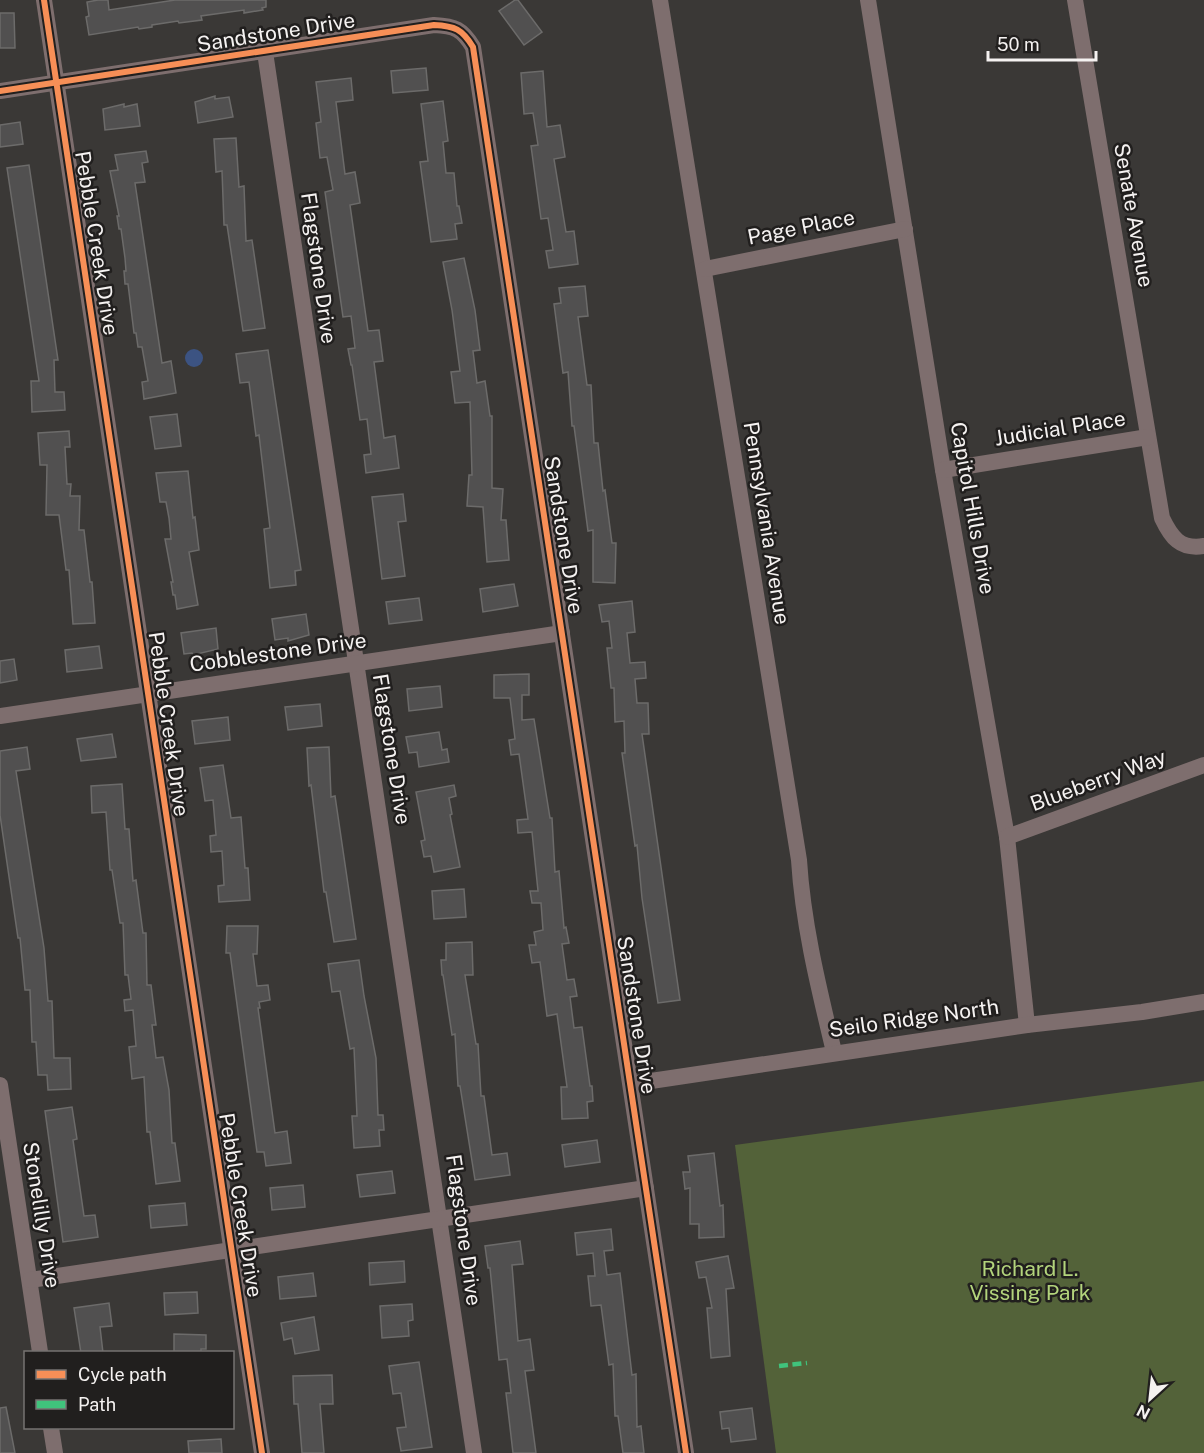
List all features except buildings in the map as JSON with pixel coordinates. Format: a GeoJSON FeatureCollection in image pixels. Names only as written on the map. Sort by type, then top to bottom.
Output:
{"type":"FeatureCollection","features":[{"type":"Feature","properties":{"kind":"street","name":"Pebble Creek Drive"},"geometry":{"type":"LineString","coordinates":[[44,0],[261,1453]]}},
{"type":"Feature","properties":{"kind":"street","name":"Pennsylvania Avenue"},"geometry":{"type":"LineString","coordinates":[[660,0],[799,860],[801,889],[834,1052]]}},
{"type":"Feature","properties":{"kind":"street","name":"Capitol Hills Drive"},"geometry":{"type":"LineString","coordinates":[[868,0],[943,470],[1007,837],[1027,1025]]}},
{"type":"Feature","properties":{"kind":"street","name":"Senate Avenue"},"geometry":{"type":"LineString","coordinates":[[1075,0],[1162,518],[1170,536],[1195,548],[1204,546]]}},
{"type":"Feature","properties":{"kind":"street","name":"Sandstone Drive"},"geometry":{"type":"LineString","coordinates":[[57,81],[265,52],[434,25],[450,25],[465,34],[473,47],[686,1453]]}},
{"type":"Feature","properties":{"kind":"street","name":"Flagstone Drive"},"geometry":{"type":"LineString","coordinates":[[265,52],[474,1453]]}},
{"type":"Feature","properties":{"kind":"street"},"geometry":{"type":"LineString","coordinates":[[0,91],[57,81]]}},
{"type":"Feature","properties":{"kind":"street","name":"Page Place"},"geometry":{"type":"LineString","coordinates":[[705,269],[905,229]]}},
{"type":"Feature","properties":{"kind":"street","name":"Judicial Place"},"geometry":{"type":"LineString","coordinates":[[943,470],[1148,437]]}},
{"type":"Feature","properties":{"kind":"street","name":"Cobblestone Drive"},"geometry":{"type":"LineString","coordinates":[[0,716],[562,633]]}},
{"type":"Feature","properties":{"kind":"street","name":"Blueberry Way"},"geometry":{"type":"LineString","coordinates":[[1007,837],[1204,765]]}},
{"type":"Feature","properties":{"kind":"street","name":"Seilo Ridge North"},"geometry":{"type":"LineString","coordinates":[[631,1084],[834,1052],[1204,1002]]}},
{"type":"Feature","properties":{"kind":"street","name":"Stonelilly Drive"},"geometry":{"type":"LineString","coordinates":[[0,1085],[40,1351]]}},
{"type":"Feature","properties":{"kind":"street"},"geometry":{"type":"LineString","coordinates":[[30,1280],[646,1188]]}},
{"type":"Feature","properties":{"kind":"street"},"geometry":{"type":"LineString","coordinates":[[51,1429],[55,1453]]}},
{"type":"Feature","properties":{"kind":"green space","name":"Richard L. Vissing Park"},"geometry":{"type":"Polygon","coordinates":[[[1204,1081],[1204,1453],[776,1453],[735,1145],[1204,1081]]]}},
{"type":"Feature","properties":{"kind":"water"},"geometry":{"type":"Polygon","coordinates":[[[194,349],[200,352],[203,358],[200,364],[194,367],[188,364],[185,358],[188,352],[194,349]]]}},
{"type":"Feature","properties":{"kind":"marked path"},"geometry":{"type":"LineString","coordinates":[[779,1366],[807,1363]]}},
{"type":"Feature","properties":{"kind":"cycle path"},"geometry":{"type":"LineString","coordinates":[[44,0],[262,1453]]}},
{"type":"Feature","properties":{"kind":"cycle path"},"geometry":{"type":"LineString","coordinates":[[0,91],[434,25],[457,30],[473,47],[686,1453]]}}]}
